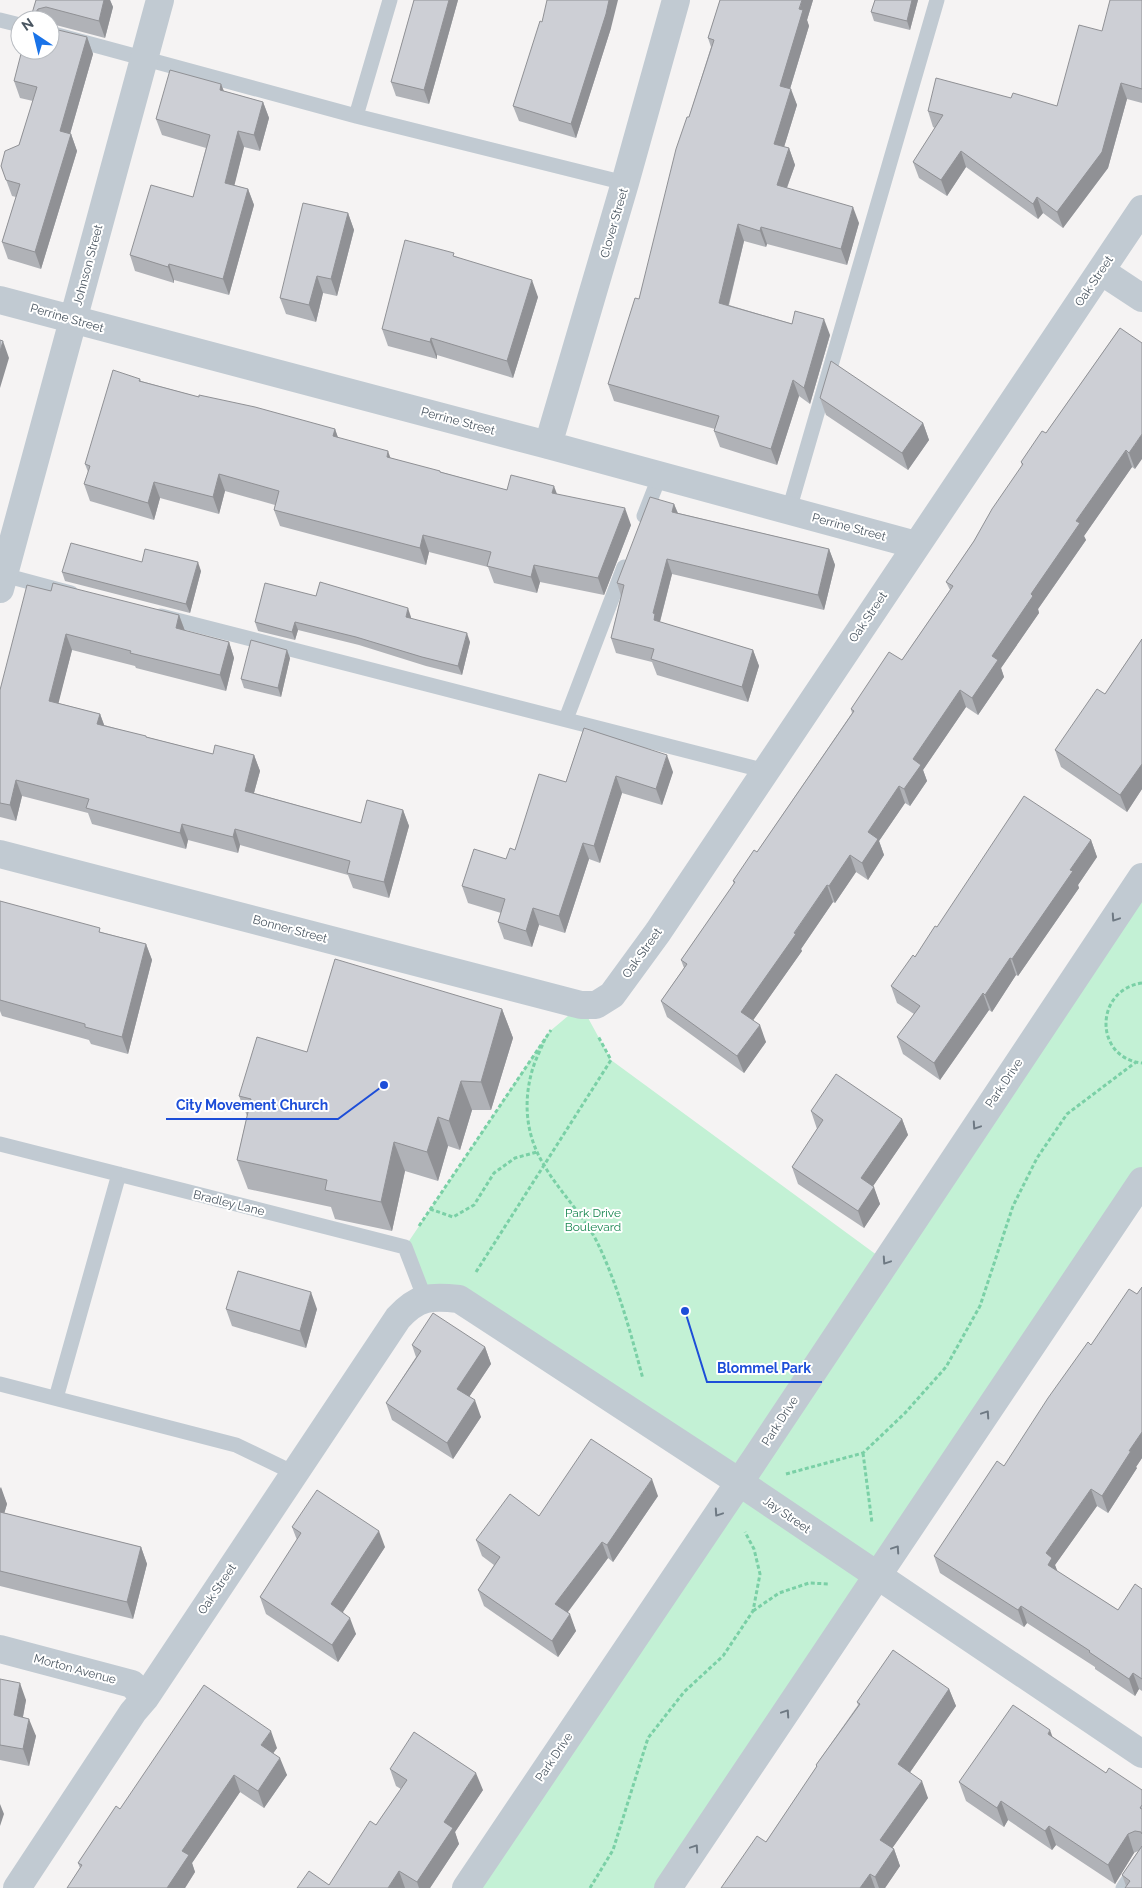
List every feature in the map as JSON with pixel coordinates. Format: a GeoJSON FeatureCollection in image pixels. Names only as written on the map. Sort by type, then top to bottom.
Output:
{"type":"FeatureCollection","features":[{"type":"Feature","properties":{"kind":"street","name":"Johnson Street"},"geometry":{"type":"LineString","coordinates":[[1,579],[160,0]]}},
{"type":"Feature","properties":{"kind":"street","name":"Clover Street"},"geometry":{"type":"LineString","coordinates":[[548,444],[626,183],[676,0]]}},
{"type":"Feature","properties":{"kind":"street","name":"Oak Street"},"geometry":{"type":"LineString","coordinates":[[581,1006],[596,1005],[612,995],[658,932],[1142,210]]}},
{"type":"Feature","properties":{"kind":"street"},"geometry":{"type":"LineString","coordinates":[[1101,270],[1142,298]]}},
{"type":"Feature","properties":{"kind":"street","name":"Perrine Street"},"geometry":{"type":"LineString","coordinates":[[0,300],[548,444],[916,545]]}},
{"type":"Feature","properties":{"kind":"street","name":"Bonner Street"},"geometry":{"type":"LineString","coordinates":[[0,854],[581,1006]]}},
{"type":"Feature","properties":{"kind":"street","name":"Park Drive"},"geometry":{"type":"LineString","coordinates":[[466,1888],[1142,877]]}},
{"type":"Feature","properties":{"kind":"street"},"geometry":{"type":"LineString","coordinates":[[668,1888],[1142,1181]]}},
{"type":"Feature","properties":{"kind":"street","name":"Jay Street"},"geometry":{"type":"LineString","coordinates":[[424,1299],[436,1296],[459,1299],[739,1482],[1142,1754]]}},
{"type":"Feature","properties":{"kind":"street","name":"Oak Street"},"geometry":{"type":"LineString","coordinates":[[17,1888],[398,1318],[407,1308],[424,1299]]}},
{"type":"Feature","properties":{"kind":"street","name":"Morton Avenue"},"geometry":{"type":"LineString","coordinates":[[0,1649],[132,1684],[145,1698]]}},
{"type":"Feature","properties":{"kind":"lane"},"geometry":{"type":"LineString","coordinates":[[356,116],[390,0]]}},
{"type":"Feature","properties":{"kind":"lane"},"geometry":{"type":"LineString","coordinates":[[789,510],[936,0]]}},
{"type":"Feature","properties":{"kind":"lane"},"geometry":{"type":"LineString","coordinates":[[60,36],[356,116],[626,183]]}},
{"type":"Feature","properties":{"kind":"lane"},"geometry":{"type":"LineString","coordinates":[[639,529],[660,475]]}},
{"type":"Feature","properties":{"kind":"lane"},"geometry":{"type":"LineString","coordinates":[[566,719],[628,556]]}},
{"type":"Feature","properties":{"kind":"lane"},"geometry":{"type":"LineString","coordinates":[[1,579],[89,597]]}},
{"type":"Feature","properties":{"kind":"lane"},"geometry":{"type":"LineString","coordinates":[[147,612],[766,771]]}},
{"type":"Feature","properties":{"kind":"lane","name":"Bradley Lane"},"geometry":{"type":"LineString","coordinates":[[0,1144],[405,1247]]}},
{"type":"Feature","properties":{"kind":"lane"},"geometry":{"type":"LineString","coordinates":[[56,1398],[118,1174]]}},
{"type":"Feature","properties":{"kind":"lane"},"geometry":{"type":"LineString","coordinates":[[405,1247],[424,1299]]}},
{"type":"Feature","properties":{"kind":"lane"},"geometry":{"type":"LineString","coordinates":[[0,1384],[236,1445],[294,1473]]}},
{"type":"Feature","properties":{"kind":"lane"},"geometry":{"type":"LineString","coordinates":[[1123,1888],[1142,1859]]}},
{"type":"Feature","properties":{"kind":"path"},"geometry":{"type":"LineString","coordinates":[[1142,983],[1127,988],[1116,996],[1108,1008],[1106,1021],[1107,1035],[1114,1048],[1124,1057],[1142,1063]]}},
{"type":"Feature","properties":{"kind":"path"},"geometry":{"type":"LineString","coordinates":[[405,1247],[549,1032],[581,1006],[611,1060],[459,1299]]}},
{"type":"Feature","properties":{"kind":"path"},"geometry":{"type":"LineString","coordinates":[[549,1032],[532,1070],[526,1110],[531,1140],[544,1166],[570,1200],[599,1245],[628,1321],[643,1380]]}},
{"type":"Feature","properties":{"kind":"path"},"geometry":{"type":"LineString","coordinates":[[783,1474],[863,1453],[906,1413],[946,1367],[980,1306],[1014,1206],[1037,1158],[1067,1114],[1136,1062]]}},
{"type":"Feature","properties":{"kind":"path"},"geometry":{"type":"LineString","coordinates":[[430,1209],[453,1217],[474,1205],[494,1173],[515,1158],[537,1152]]}},
{"type":"Feature","properties":{"kind":"path"},"geometry":{"type":"LineString","coordinates":[[863,1453],[873,1532]]}},
{"type":"Feature","properties":{"kind":"path"},"geometry":{"type":"LineString","coordinates":[[742,1526],[754,1549],[760,1574],[753,1611]]}},
{"type":"Feature","properties":{"kind":"path"},"geometry":{"type":"LineString","coordinates":[[590,1888],[613,1850],[648,1738],[684,1692],[723,1656],[753,1611],[779,1593],[809,1582],[837,1584]]}},
{"type":"Feature","properties":{"kind":"green space","name":"Park Drive Boulevard"},"geometry":{"type":"Polygon","coordinates":[[[1142,877],[1142,1181],[668,1888],[466,1888],[739,1482],[459,1299],[425,1299],[405,1247],[549,1032],[581,1005],[611,1060],[885,1261],[1142,877]]]}},
{"type":"Feature","properties":{"kind":"building"},"geometry":{"type":"Polygon","coordinates":[[[36,0],[104,0],[99,21],[46,7],[33,10],[36,0]]]}},
{"type":"Feature","properties":{"kind":"building"},"geometry":{"type":"Polygon","coordinates":[[[414,0],[449,0],[424,90],[391,82],[414,0]]]}},
{"type":"Feature","properties":{"kind":"building"},"geometry":{"type":"Polygon","coordinates":[[[547,0],[609,0],[571,124],[513,106],[540,21],[542,22],[547,0]]]}},
{"type":"Feature","properties":{"kind":"building"},"geometry":{"type":"Polygon","coordinates":[[[720,0],[802,0],[799,9],[803,10],[780,86],[791,89],[774,144],[789,148],[777,185],[853,207],[841,249],[761,227],[760,231],[738,224],[719,303],[792,324],[795,311],[824,319],[804,388],[793,380],[771,449],[714,431],[719,416],[608,384],[635,298],[639,299],[676,149],[687,117],[689,117],[714,40],[708,38],[720,0]]]}},
{"type":"Feature","properties":{"kind":"building"},"geometry":{"type":"Polygon","coordinates":[[[875,0],[912,0],[907,21],[871,12],[875,0]]]}},
{"type":"Feature","properties":{"kind":"building"},"geometry":{"type":"Polygon","coordinates":[[[1110,0],[1142,0],[1142,89],[1121,83],[1102,152],[1057,212],[1037,197],[1033,204],[961,151],[941,180],[913,162],[943,115],[928,111],[936,78],[1011,98],[1013,93],[1057,106],[1079,25],[1102,31],[1110,0]]]}},
{"type":"Feature","properties":{"kind":"building"},"geometry":{"type":"Polygon","coordinates":[[[60,30],[87,37],[60,131],[71,134],[35,252],[2,242],[20,184],[6,180],[1,166],[5,151],[19,145],[37,87],[14,81],[19,60],[60,60],[60,30]]]}},
{"type":"Feature","properties":{"kind":"building"},"geometry":{"type":"Polygon","coordinates":[[[170,70],[221,84],[220,90],[263,102],[254,135],[238,131],[225,183],[248,189],[223,279],[169,264],[168,267],[130,255],[151,185],[193,197],[210,135],[156,119],[170,70]]]}},
{"type":"Feature","properties":{"kind":"building"},"geometry":{"type":"Polygon","coordinates":[[[303,203],[348,213],[331,279],[317,276],[309,305],[280,298],[303,203]]]}},
{"type":"Feature","properties":{"kind":"building"},"geometry":{"type":"Polygon","coordinates":[[[405,240],[454,253],[453,256],[532,280],[507,361],[431,338],[430,342],[382,329],[405,240]]]}},
{"type":"Feature","properties":{"kind":"building"},"geometry":{"type":"Polygon","coordinates":[[[1120,328],[1142,343],[1142,434],[1129,453],[1126,450],[1076,521],[1080,523],[1031,594],[1033,596],[992,656],[998,660],[972,698],[960,690],[913,759],[921,765],[904,789],[899,786],[868,832],[878,839],[862,863],[850,855],[829,886],[827,885],[794,933],[796,934],[741,1012],[760,1025],[737,1056],[661,1001],[687,964],[681,960],[735,882],[733,881],[754,850],[757,852],[854,711],[851,709],[889,652],[902,660],[953,586],[946,582],[1023,464],[1021,462],[1042,431],[1046,433],[1120,328]]]}},
{"type":"Feature","properties":{"kind":"building"},"geometry":{"type":"Polygon","coordinates":[[[0,340],[3,341],[0,351],[0,340]]]}},
{"type":"Feature","properties":{"kind":"building"},"geometry":{"type":"Polygon","coordinates":[[[831,361],[923,423],[902,453],[820,398],[831,361]]]}},
{"type":"Feature","properties":{"kind":"building"},"geometry":{"type":"Polygon","coordinates":[[[113,370],[140,379],[139,381],[199,397],[199,395],[255,407],[335,429],[333,436],[388,451],[387,457],[440,472],[507,490],[511,475],[554,486],[552,493],[625,508],[598,578],[534,565],[531,577],[487,566],[491,552],[423,535],[420,548],[274,510],[279,491],[219,474],[213,497],[154,482],[148,503],[84,484],[90,466],[85,464],[113,370]]]}},
{"type":"Feature","properties":{"kind":"building"},"geometry":{"type":"Polygon","coordinates":[[[650,497],[674,504],[672,512],[829,549],[818,595],[667,559],[653,613],[655,614],[654,620],[753,650],[742,687],[651,659],[654,649],[611,638],[624,585],[617,583],[650,497]]]}},
{"type":"Feature","properties":{"kind":"building"},"geometry":{"type":"Polygon","coordinates":[[[71,543],[142,562],[145,549],[198,562],[186,604],[62,572],[71,543]]]}},
{"type":"Feature","properties":{"kind":"building"},"geometry":{"type":"Polygon","coordinates":[[[320,582],[408,608],[406,617],[467,633],[458,666],[295,622],[292,632],[255,622],[265,583],[316,596],[320,582]]]}},
{"type":"Feature","properties":{"kind":"building"},"geometry":{"type":"Polygon","coordinates":[[[53,583],[179,615],[176,628],[229,642],[220,675],[130,653],[131,651],[66,634],[49,701],[100,714],[97,724],[146,737],[213,754],[215,745],[254,755],[245,791],[361,823],[367,800],[403,810],[384,882],[347,873],[350,861],[235,829],[233,837],[182,824],[180,833],[86,808],[89,799],[16,780],[10,805],[0,803],[0,690],[27,585],[51,591],[53,583]]]}},
{"type":"Feature","properties":{"kind":"building"},"geometry":{"type":"Polygon","coordinates":[[[1142,639],[1142,764],[1120,795],[1055,750],[1097,689],[1105,694],[1142,639]]]}},
{"type":"Feature","properties":{"kind":"building"},"geometry":{"type":"Polygon","coordinates":[[[251,640],[287,650],[278,688],[241,679],[251,640]]]}},
{"type":"Feature","properties":{"kind":"building"},"geometry":{"type":"Polygon","coordinates":[[[584,728],[667,755],[656,789],[616,776],[594,846],[583,843],[559,916],[533,908],[526,931],[498,922],[505,899],[462,886],[474,849],[506,859],[510,848],[515,850],[539,774],[566,782],[584,728]]]}},
{"type":"Feature","properties":{"kind":"building"},"geometry":{"type":"Polygon","coordinates":[[[1024,796],[1091,840],[1070,870],[1073,871],[1012,959],[1010,958],[985,995],[983,993],[934,1063],[897,1037],[920,1006],[891,986],[913,955],[915,957],[935,926],[937,927],[1024,796]]]}},
{"type":"Feature","properties":{"kind":"building"},"geometry":{"type":"Polygon","coordinates":[[[0,901],[100,928],[99,932],[146,944],[122,1037],[85,1027],[85,1024],[0,1000],[0,901]]]}},
{"type":"Feature","properties":{"kind":"building"},"geometry":{"type":"Polygon","coordinates":[[[335,959],[502,1009],[481,1082],[461,1081],[449,1121],[438,1117],[427,1152],[394,1142],[381,1202],[325,1190],[327,1180],[237,1160],[251,1099],[239,1096],[257,1037],[307,1052],[335,959]]]}},
{"type":"Feature","properties":{"kind":"building"},"geometry":{"type":"Polygon","coordinates":[[[836,1074],[902,1119],[861,1178],[874,1187],[858,1211],[792,1167],[823,1120],[811,1111],[836,1074]]]}},
{"type":"Feature","properties":{"kind":"building"},"geometry":{"type":"Polygon","coordinates":[[[238,1271],[311,1292],[300,1331],[226,1309],[238,1271]]]}},
{"type":"Feature","properties":{"kind":"building"},"geometry":{"type":"Polygon","coordinates":[[[1142,1287],[1142,1432],[1102,1496],[1091,1489],[1046,1553],[1052,1558],[1048,1565],[1118,1610],[1135,1584],[1142,1589],[1142,1679],[1133,1673],[1129,1679],[1021,1606],[1018,1610],[934,1556],[997,1461],[1004,1466],[1048,1398],[1088,1342],[1091,1345],[1129,1289],[1137,1294],[1142,1287]]]}},
{"type":"Feature","properties":{"kind":"building"},"geometry":{"type":"Polygon","coordinates":[[[433,1313],[485,1347],[457,1389],[475,1400],[447,1443],[386,1403],[421,1351],[412,1345],[433,1313]]]}},
{"type":"Feature","properties":{"kind":"building"},"geometry":{"type":"Polygon","coordinates":[[[591,1439],[652,1479],[607,1545],[602,1542],[555,1604],[570,1614],[552,1641],[478,1590],[500,1557],[476,1540],[510,1494],[539,1516],[591,1439]]]}},
{"type":"Feature","properties":{"kind":"building"},"geometry":{"type":"Polygon","coordinates":[[[317,1490],[379,1531],[331,1604],[350,1618],[332,1645],[260,1597],[301,1533],[292,1527],[317,1490]]]}},
{"type":"Feature","properties":{"kind":"building"},"geometry":{"type":"Polygon","coordinates":[[[0,1512],[141,1547],[127,1602],[0,1571],[0,1512]]]}},
{"type":"Feature","properties":{"kind":"building"},"geometry":{"type":"Polygon","coordinates":[[[893,1650],[949,1689],[898,1764],[922,1781],[880,1840],[894,1849],[875,1877],[870,1874],[860,1888],[721,1888],[757,1836],[766,1842],[816,1765],[860,1704],[857,1702],[893,1650]]]}},
{"type":"Feature","properties":{"kind":"building"},"geometry":{"type":"Polygon","coordinates":[[[0,1679],[20,1683],[14,1715],[29,1719],[23,1749],[0,1745],[0,1679]]]}},
{"type":"Feature","properties":{"kind":"building"},"geometry":{"type":"Polygon","coordinates":[[[204,1685],[271,1731],[261,1745],[280,1758],[258,1791],[234,1775],[182,1851],[189,1855],[167,1888],[67,1888],[82,1865],[78,1863],[116,1806],[120,1809],[204,1685]]]}},
{"type":"Feature","properties":{"kind":"building"},"geometry":{"type":"Polygon","coordinates":[[[1013,1705],[1050,1730],[1048,1734],[1106,1773],[1109,1768],[1142,1790],[1142,1805],[1140,1808],[1142,1809],[1142,1834],[1135,1831],[1128,1834],[1108,1865],[1049,1826],[1045,1831],[1001,1801],[997,1808],[959,1782],[1013,1705]]]}},
{"type":"Feature","properties":{"kind":"building"},"geometry":{"type":"Polygon","coordinates":[[[414,1732],[476,1773],[444,1822],[453,1828],[417,1882],[399,1871],[388,1888],[297,1888],[309,1871],[329,1885],[370,1821],[376,1825],[407,1780],[390,1769],[414,1732]]]}},
{"type":"Feature","properties":{"kind":"building"},"geometry":{"type":"Polygon","coordinates":[[[1142,1846],[1142,1888],[1125,1888],[1130,1881],[1122,1875],[1142,1846]]]}},
{"type":"Feature","properties":{"kind":"place","name":"City Movement Church"},"geometry":{"type":"Point","coordinates":[384,1085]}},
{"type":"Feature","properties":{"kind":"place","name":"Blommel Park"},"geometry":{"type":"Point","coordinates":[685,1311]}}]}
